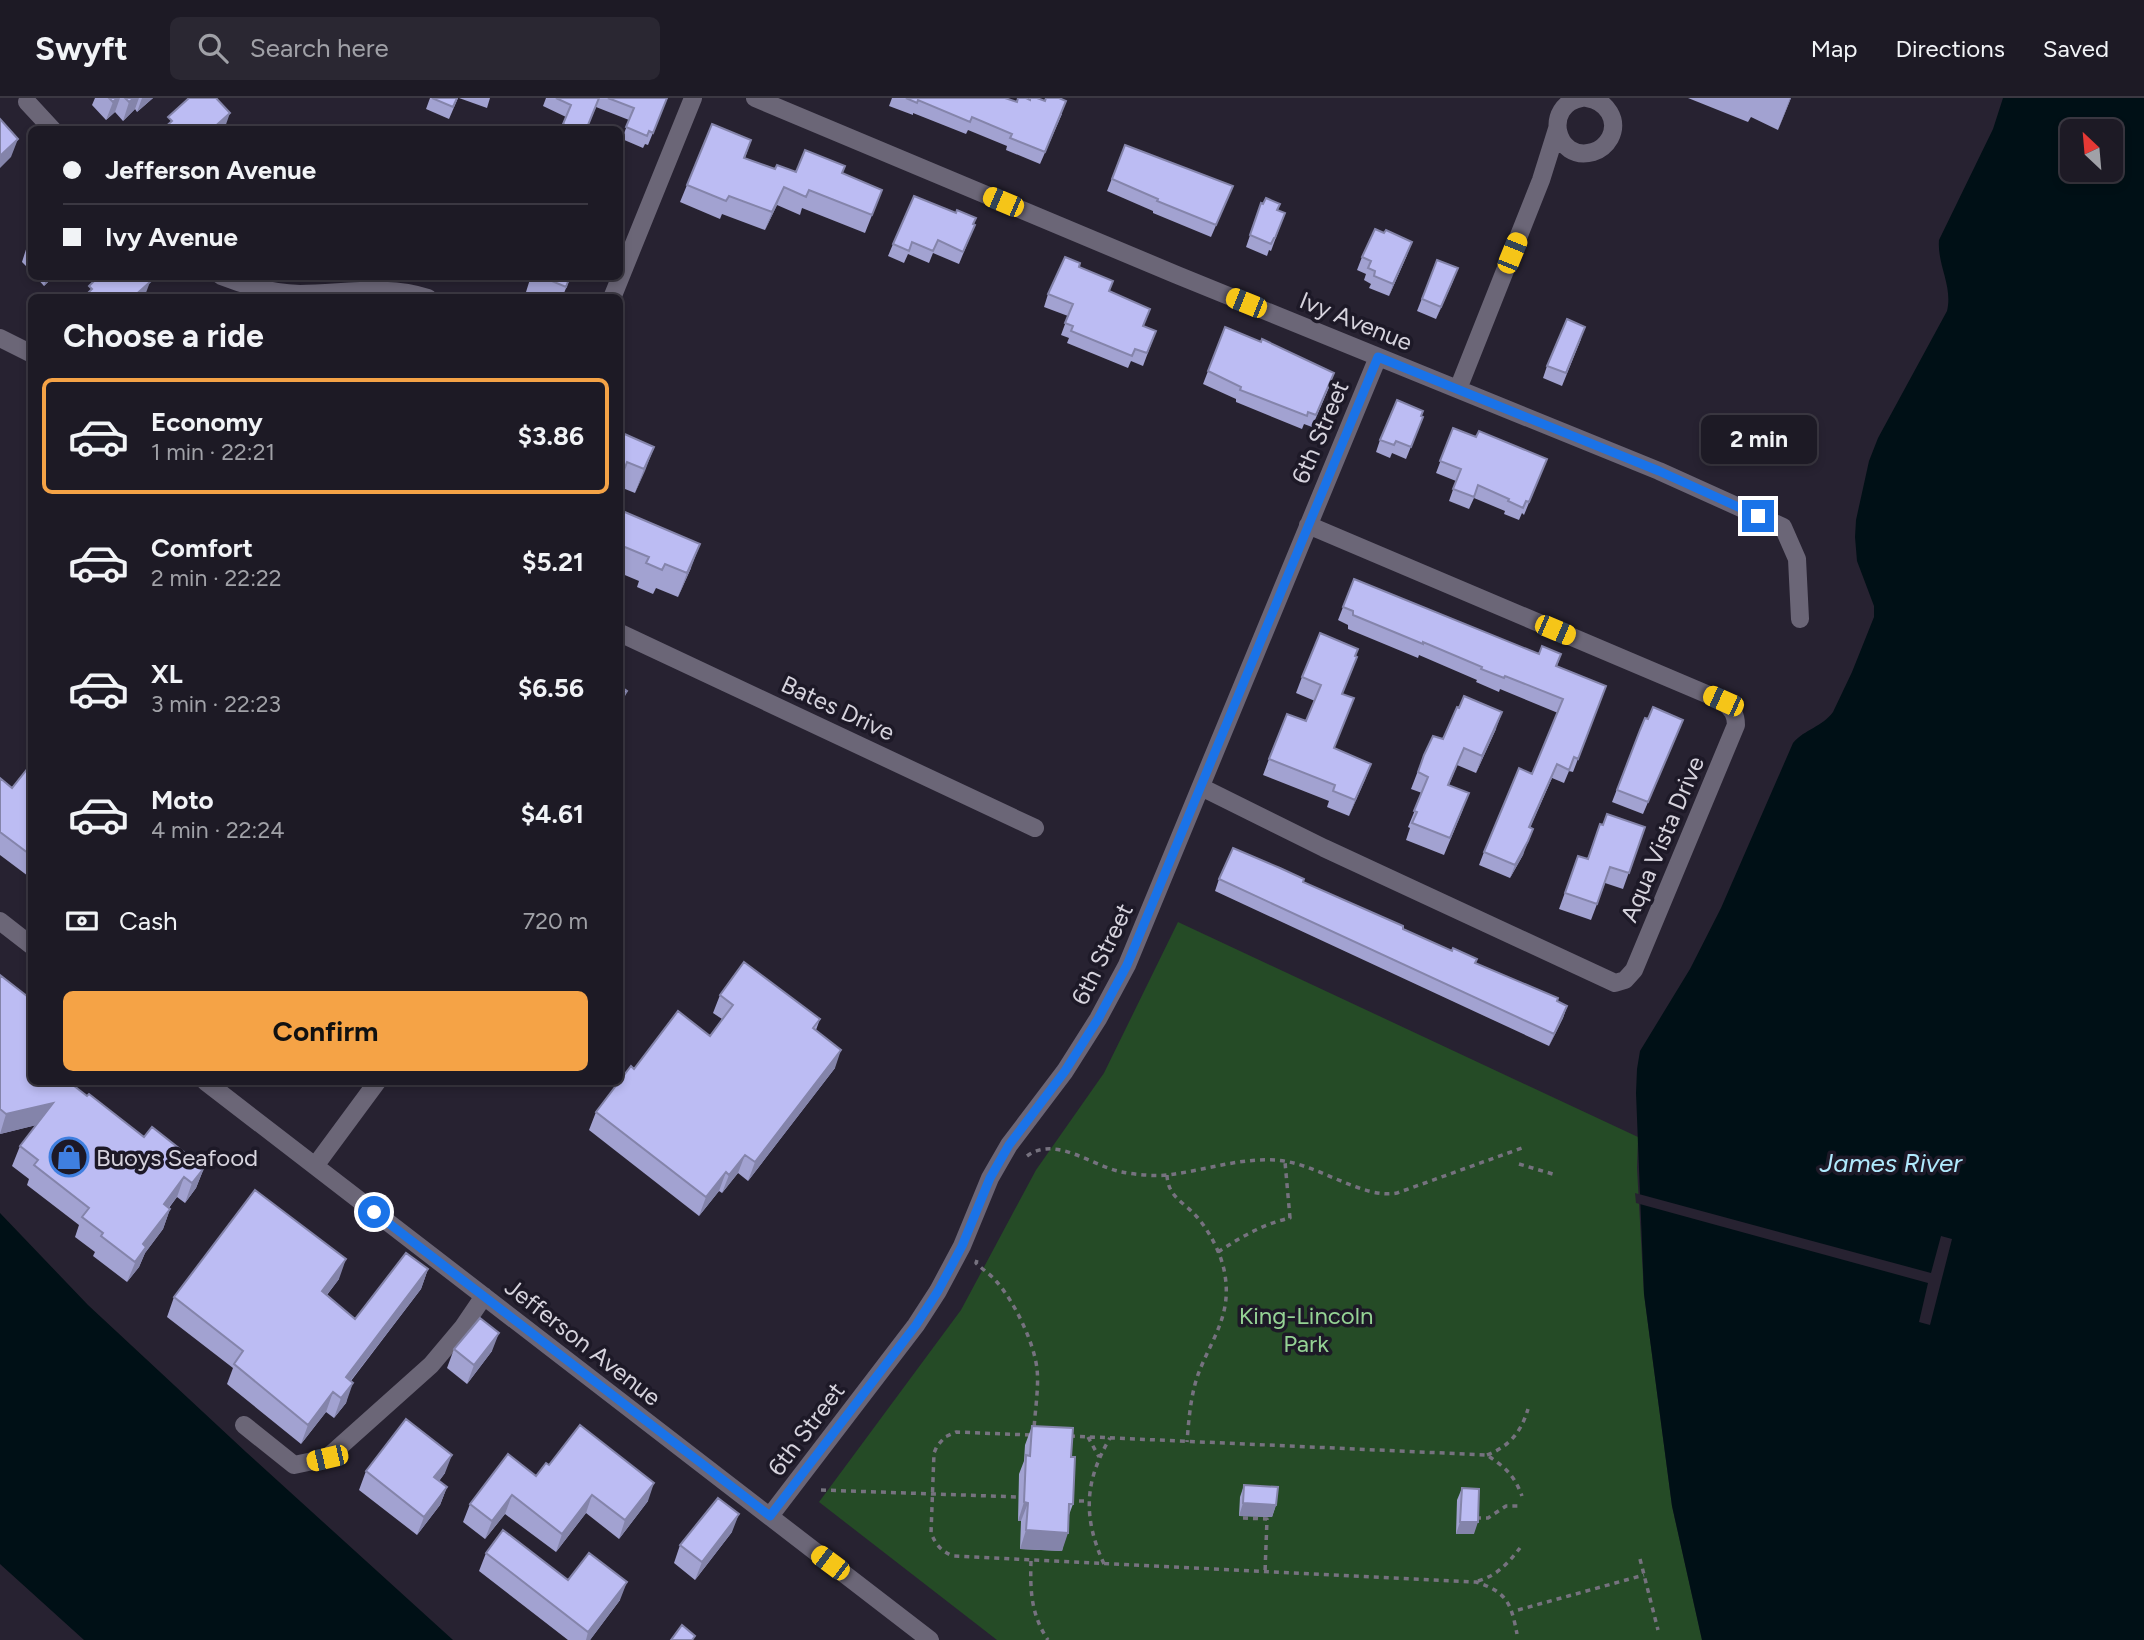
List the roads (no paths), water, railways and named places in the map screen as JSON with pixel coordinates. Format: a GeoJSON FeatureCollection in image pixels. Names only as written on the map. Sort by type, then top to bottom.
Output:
{"type":"FeatureCollection","features":[{"type":"Feature","properties":{"kind":"street"},"geometry":{"type":"LineString","coordinates":[[623,271],[693,98]]}},
{"type":"Feature","properties":{"kind":"street","name":"Ivy Avenue"},"geometry":{"type":"LineString","coordinates":[[755,98],[1177,275],[1659,471],[1783,527],[1797,559],[1800,620]]}},
{"type":"Feature","properties":{"kind":"street"},"geometry":{"type":"LineString","coordinates":[[1458,389],[1541,180],[1561,111],[1575,99],[1585,98],[1602,103],[1609,110],[1613,128],[1606,145],[1590,153],[1572,151],[1560,138],[1557,129]]}},
{"type":"Feature","properties":{"kind":"street"},"geometry":{"type":"LineString","coordinates":[[27,102],[49,126]]}},
{"type":"Feature","properties":{"kind":"street"},"geometry":{"type":"LineString","coordinates":[[234,280],[269,291],[297,294],[378,290],[415,294]]}},
{"type":"Feature","properties":{"kind":"street"},"geometry":{"type":"LineString","coordinates":[[0,338],[28,352]]}},
{"type":"Feature","properties":{"kind":"street","name":"6th Street"},"geometry":{"type":"LineString","coordinates":[[770,1516],[916,1325],[938,1291],[966,1237],[990,1178],[1009,1145],[1065,1071],[1098,1019],[1127,965],[1378,357]]}},
{"type":"Feature","properties":{"kind":"street","name":"Aqua Vista Drive"},"geometry":{"type":"LineString","coordinates":[[1201,788],[1324,848],[1615,982],[1625,980],[1634,970],[1736,725],[1732,709],[1723,701],[1308,525]]}},
{"type":"Feature","properties":{"kind":"street","name":"Bates Drive"},"geometry":{"type":"LineString","coordinates":[[623,634],[1035,828]]}},
{"type":"Feature","properties":{"kind":"street"},"geometry":{"type":"LineString","coordinates":[[0,921],[28,943]]}},
{"type":"Feature","properties":{"kind":"street","name":"Jefferson Avenue"},"geometry":{"type":"LineString","coordinates":[[210,1085],[930,1640]]}},
{"type":"Feature","properties":{"kind":"street"},"geometry":{"type":"LineString","coordinates":[[315,1167],[375,1085]]}},
{"type":"Feature","properties":{"kind":"street"},"geometry":{"type":"LineString","coordinates":[[244,1425],[294,1465],[327,1458],[431,1365],[463,1327],[484,1296]]}},
{"type":"Feature","properties":{"kind":"water","name":"James River"},"geometry":{"type":"Polygon","coordinates":[[[2003,98],[2144,98],[2144,1640],[1702,1640],[1672,1506],[1644,1294],[1636,1093],[1640,1051],[1690,969],[1721,908],[1793,743],[1833,712],[1874,617],[1874,606],[1857,561],[1856,520],[1869,461],[1878,438],[1947,311],[1948,293],[1939,240],[1993,129],[2003,98]]]}},
{"type":"Feature","properties":{"kind":"water"},"geometry":{"type":"Polygon","coordinates":[[[0,1213],[88,1305],[453,1640],[84,1640],[0,1564],[0,1213]]]}},
{"type":"Feature","properties":{"kind":"place","name":"Buoys Seafood"},"geometry":{"type":"Point","coordinates":[69,1157]}},
{"type":"Feature","properties":{"kind":"park label","name":"King-Lincoln Park"},"geometry":{"type":"Point","coordinates":[1306,1329]}}]}
